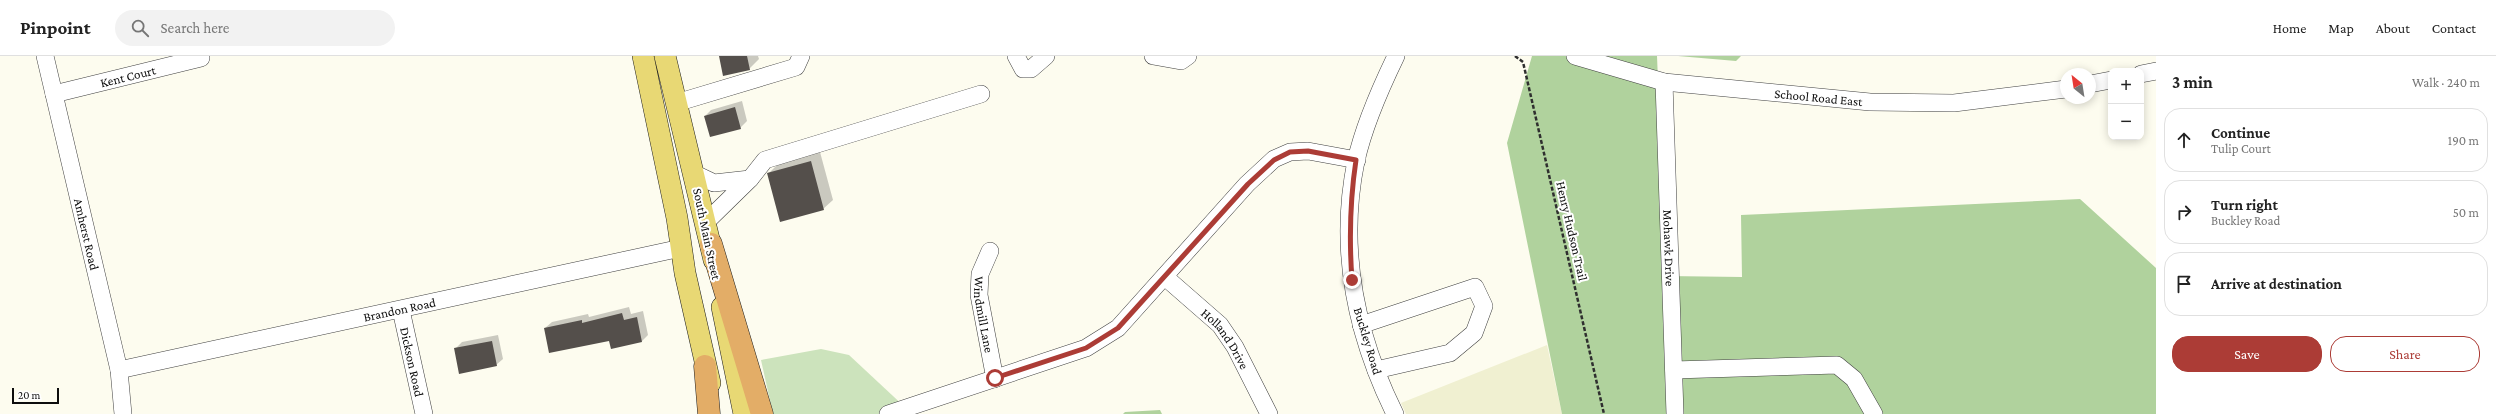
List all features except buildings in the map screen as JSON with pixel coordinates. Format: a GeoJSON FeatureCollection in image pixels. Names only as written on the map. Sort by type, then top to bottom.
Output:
{"type":"FeatureCollection","features":[{"type":"Feature","properties":{"kind":"highway"},"geometry":{"type":"LineString","coordinates":[[711,244],[762,414]]}},
{"type":"Feature","properties":{"kind":"highway"},"geometry":{"type":"LineString","coordinates":[[705,366],[709,414]]}},
{"type":"Feature","properties":{"kind":"main road","name":"South Main Street"},"geometry":{"type":"LineString","coordinates":[[643,56],[677,218],[681,248],[705,366],[718,414]]}},
{"type":"Feature","properties":{"kind":"main road","name":"South Main Street"},"geometry":{"type":"LineString","coordinates":[[665,56],[711,244],[730,355],[744,414]]}},
{"type":"Feature","properties":{"kind":"street","name":"Amherst Road"},"geometry":{"type":"LineString","coordinates":[[45,56],[119,370],[122,414]]}},
{"type":"Feature","properties":{"kind":"street"},"geometry":{"type":"LineString","coordinates":[[676,103],[796,67],[801,56]]}},
{"type":"Feature","properties":{"kind":"street"},"geometry":{"type":"LineString","coordinates":[[1016,56],[1023,69],[1031,69],[1046,56]]}},
{"type":"Feature","properties":{"kind":"street"},"geometry":{"type":"LineString","coordinates":[[1153,56],[1181,62],[1188,56]]}},
{"type":"Feature","properties":{"kind":"street","name":"Buckley Road"},"geometry":{"type":"LineString","coordinates":[[1396,56],[1372,113],[1356,160],[1351,203],[1349,240],[1352,280],[1360,326],[1376,370],[1396,414]]}},
{"type":"Feature","properties":{"kind":"street","name":"School Road East"},"geometry":{"type":"LineString","coordinates":[[1575,56],[1664,82],[1870,102],[1908,103],[1990,100],[2060,90]]}},
{"type":"Feature","properties":{"kind":"street","name":"Kent Court"},"geometry":{"type":"LineString","coordinates":[[54,94],[201,58]]}},
{"type":"Feature","properties":{"kind":"street"},"geometry":{"type":"LineString","coordinates":[[2144,73],[2156,71]]}},
{"type":"Feature","properties":{"kind":"street"},"geometry":{"type":"LineString","coordinates":[[2096,83],[2108,81]]}},
{"type":"Feature","properties":{"kind":"street","name":"Mohawk Drive"},"geometry":{"type":"LineString","coordinates":[[1664,82],[1675,414]]}},
{"type":"Feature","properties":{"kind":"street"},"geometry":{"type":"LineString","coordinates":[[706,222],[750,179],[765,160],[981,94]]}},
{"type":"Feature","properties":{"kind":"street"},"geometry":{"type":"LineString","coordinates":[[888,414],[1086,348],[1103,339],[1118,328],[1248,184],[1274,160],[1290,152],[1308,151],[1356,160]]}},
{"type":"Feature","properties":{"kind":"street"},"geometry":{"type":"LineString","coordinates":[[693,173],[714,183],[750,179]]}},
{"type":"Feature","properties":{"kind":"street","name":"Brandon Road"},"geometry":{"type":"LineString","coordinates":[[119,370],[681,248]]}},
{"type":"Feature","properties":{"kind":"street","name":"Windmill Lane"},"geometry":{"type":"LineString","coordinates":[[990,251],[980,274],[979,296],[995,378]]}},
{"type":"Feature","properties":{"kind":"street","name":"Holland Drive"},"geometry":{"type":"LineString","coordinates":[[1165,277],[1220,325],[1235,348],[1269,414]]}},
{"type":"Feature","properties":{"kind":"street"},"geometry":{"type":"LineString","coordinates":[[1360,326],[1475,287],[1484,306],[1474,333],[1450,353],[1376,370]]}},
{"type":"Feature","properties":{"kind":"street","name":"Dickson Road"},"geometry":{"type":"LineString","coordinates":[[400,310],[424,414]]}},
{"type":"Feature","properties":{"kind":"street"},"geometry":{"type":"LineString","coordinates":[[1674,370],[1837,365],[1854,379],[1874,414]]}},
{"type":"Feature","properties":{"kind":"path","name":"Henry Hudson Trail"},"geometry":{"type":"LineString","coordinates":[[1515,56],[1523,62],[1604,414]]}},
{"type":"Feature","properties":{"kind":"green space"},"geometry":{"type":"Polygon","coordinates":[[[1532,56],[1657,56],[1666,276],[1742,277],[1741,215],[2080,199],[2156,268],[2156,414],[1562,414],[1507,143],[1532,56]]]}},
{"type":"Feature","properties":{"kind":"green space"},"geometry":{"type":"Polygon","coordinates":[[[1678,56],[1741,56],[1736,61],[1678,56]]]}},
{"type":"Feature","properties":{"kind":"green space"},"geometry":{"type":"Polygon","coordinates":[[[1547,345],[1562,414],[1406,414],[1401,403],[1547,345]]]}},
{"type":"Feature","properties":{"kind":"green space"},"geometry":{"type":"Polygon","coordinates":[[[821,349],[849,355],[908,410],[908,414],[773,414],[761,360],[821,349]]]}},
{"type":"Feature","properties":{"kind":"green space"},"geometry":{"type":"Polygon","coordinates":[[[1160,410],[1162,414],[1123,414],[1125,412],[1160,410]]]}},
{"type":"Feature","properties":{"kind":"route"},"geometry":{"type":"LineString","coordinates":[[995,378],[1086,348],[1103,339],[1118,328],[1248,184],[1274,160],[1290,152],[1308,151],[1356,160],[1351,203],[1349,240],[1352,280]]}}]}
